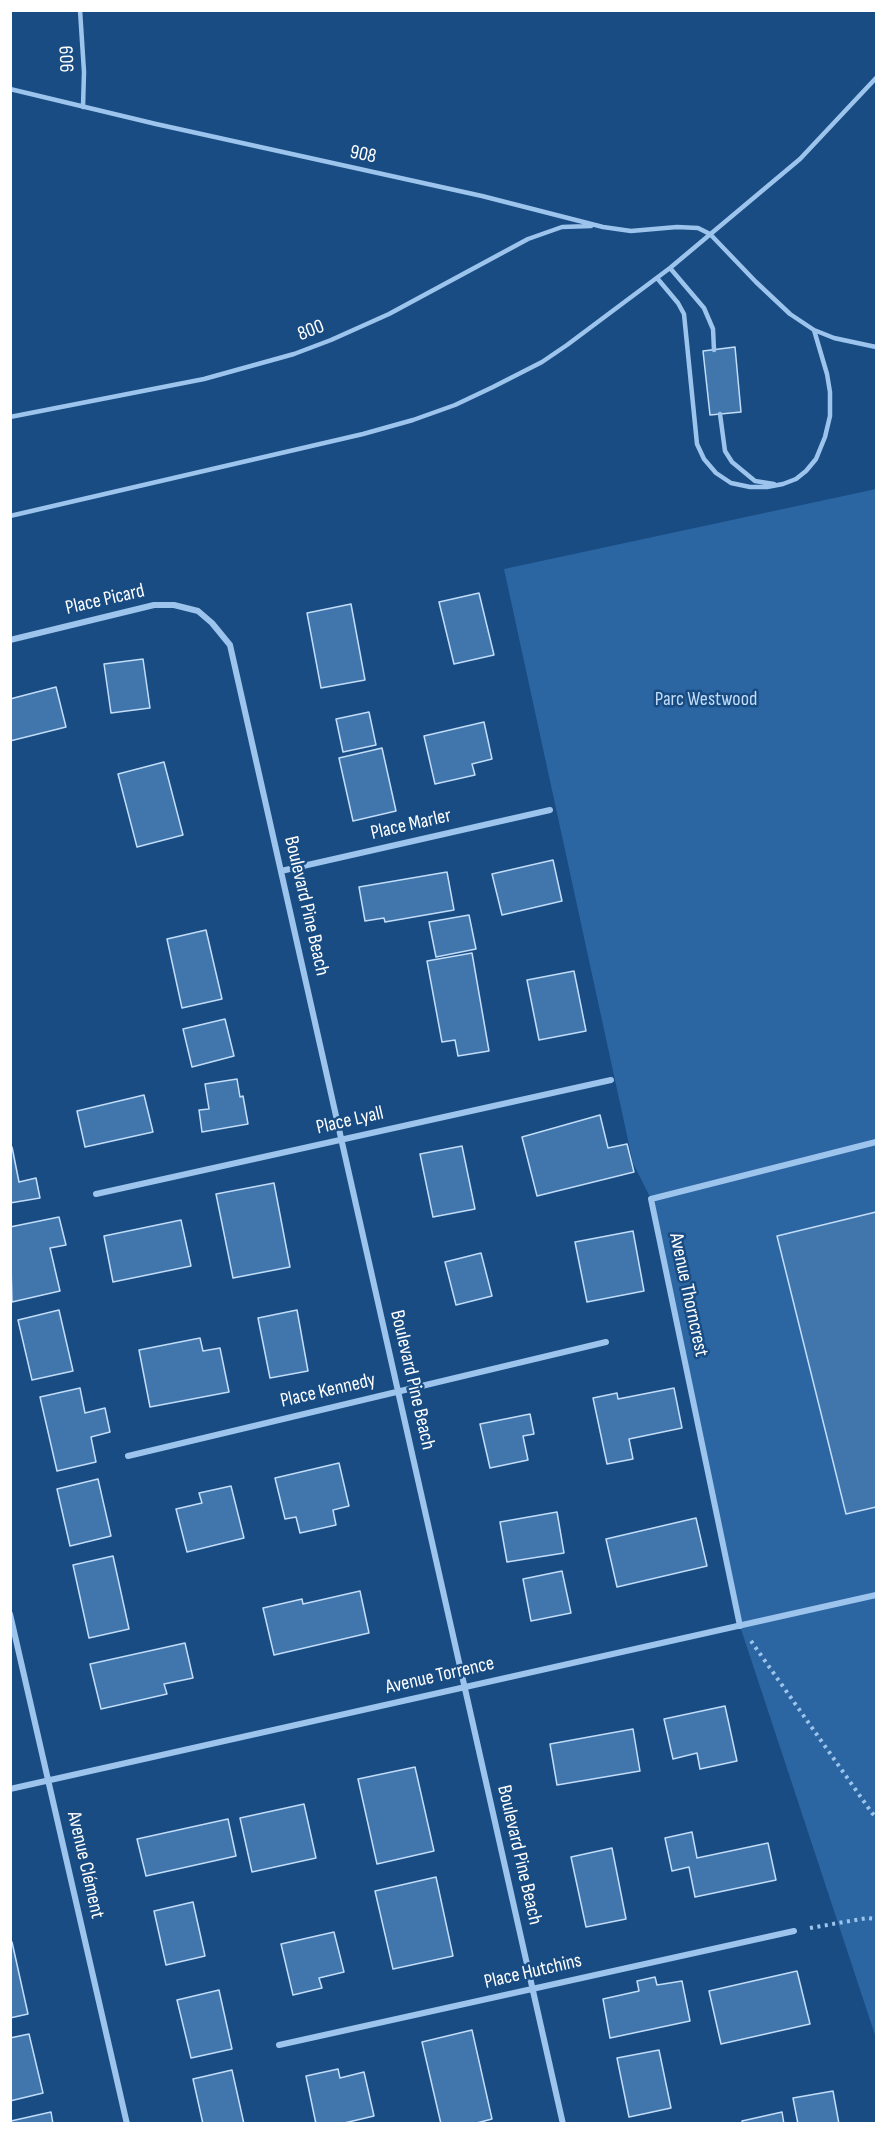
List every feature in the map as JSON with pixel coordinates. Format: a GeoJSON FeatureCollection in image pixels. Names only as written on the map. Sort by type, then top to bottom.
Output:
{"type":"FeatureCollection","features":[{"type":"Feature","properties":{"kind":"street","name":"Place Picard"},"geometry":{"type":"LineString","coordinates":[[10,640],[154,605],[174,605],[198,610],[230,645]]}},
{"type":"Feature","properties":{"kind":"street","name":"Boulevard Pine Beach"},"geometry":{"type":"LineString","coordinates":[[230,645],[563,2124]]}},
{"type":"Feature","properties":{"kind":"street","name":"Place Marler"},"geometry":{"type":"LineString","coordinates":[[281,871],[549,810]]}},
{"type":"Feature","properties":{"kind":"street","name":"Place Lyall"},"geometry":{"type":"LineString","coordinates":[[96,1194],[611,1080]]}},
{"type":"Feature","properties":{"kind":"street","name":"Avenue Thorncrest"},"geometry":{"type":"LineString","coordinates":[[740,1626],[651,1199],[876,1142]]}},
{"type":"Feature","properties":{"kind":"street","name":"Place Kennedy"},"geometry":{"type":"LineString","coordinates":[[128,1456],[606,1342]]}},
{"type":"Feature","properties":{"kind":"street","name":"Avenue Torrence"},"geometry":{"type":"LineString","coordinates":[[10,1789],[876,1595]]}},
{"type":"Feature","properties":{"kind":"street","name":"Avenue Clément"},"geometry":{"type":"LineString","coordinates":[[10,1614],[127,2124]]}},
{"type":"Feature","properties":{"kind":"street","name":"Place Hutchins"},"geometry":{"type":"LineString","coordinates":[[279,2045],[794,1931]]}},
{"type":"Feature","properties":{"kind":"lane","name":"909"},"geometry":{"type":"LineString","coordinates":[[80,10],[84,72],[83,107]]}},
{"type":"Feature","properties":{"kind":"lane"},"geometry":{"type":"LineString","coordinates":[[10,516],[363,434],[413,420],[455,405],[542,362],[618,309],[800,159],[876,78]]}},
{"type":"Feature","properties":{"kind":"lane","name":"908"},"geometry":{"type":"LineString","coordinates":[[10,89],[482,196],[603,227],[631,231],[690,227],[710,234]]}},
{"type":"Feature","properties":{"kind":"lane","name":"800"},"geometry":{"type":"LineString","coordinates":[[10,417],[204,379],[294,354],[389,314],[528,239],[562,227],[603,227]]}},
{"type":"Feature","properties":{"kind":"lane"},"geometry":{"type":"LineString","coordinates":[[710,234],[790,314],[814,330],[834,338],[876,347]]}},
{"type":"Feature","properties":{"kind":"lane"},"geometry":{"type":"LineString","coordinates":[[670,268],[698,300],[710,319],[714,350]]}},
{"type":"Feature","properties":{"kind":"lane"},"geometry":{"type":"LineString","coordinates":[[657,278],[678,303],[684,314],[694,426],[698,444],[704,459],[716,473],[731,483],[750,487],[783,484],[796,479],[816,459],[830,416],[830,392],[814,330]]}},
{"type":"Feature","properties":{"kind":"lane"},"geometry":{"type":"LineString","coordinates":[[720,414],[725,451],[732,462],[755,481],[783,484]]}},
{"type":"Feature","properties":{"kind":"path"},"geometry":{"type":"LineString","coordinates":[[740,1626],[876,1817]]}},
{"type":"Feature","properties":{"kind":"path"},"geometry":{"type":"LineString","coordinates":[[794,1931],[867,1918],[876,1919]]}},
{"type":"Feature","properties":{"kind":"green space","name":"Parc Westwood"},"geometry":{"type":"Polygon","coordinates":[[[876,489],[876,2038],[740,1626],[651,1199],[633,1163],[504,569],[876,489]]]}},
{"type":"Feature","properties":{"kind":"building"},"geometry":{"type":"Polygon","coordinates":[[[735,347],[741,412],[710,415],[703,351],[735,347]]]}},
{"type":"Feature","properties":{"kind":"building"},"geometry":{"type":"Polygon","coordinates":[[[479,593],[494,655],[454,664],[439,602],[479,593]]]}},
{"type":"Feature","properties":{"kind":"building"},"geometry":{"type":"Polygon","coordinates":[[[351,604],[365,680],[321,688],[307,613],[351,604]]]}},
{"type":"Feature","properties":{"kind":"building"},"geometry":{"type":"Polygon","coordinates":[[[143,659],[150,708],[111,713],[104,664],[143,659]]]}},
{"type":"Feature","properties":{"kind":"building"},"geometry":{"type":"Polygon","coordinates":[[[56,687],[66,727],[10,741],[10,699],[56,687]]]}},
{"type":"Feature","properties":{"kind":"building"},"geometry":{"type":"Polygon","coordinates":[[[369,712],[376,745],[343,752],[336,719],[369,712]]]}},
{"type":"Feature","properties":{"kind":"building"},"geometry":{"type":"Polygon","coordinates":[[[484,722],[492,759],[472,764],[475,775],[435,784],[424,736],[484,722]]]}},
{"type":"Feature","properties":{"kind":"building"},"geometry":{"type":"Polygon","coordinates":[[[382,748],[396,811],[353,821],[339,758],[382,748]]]}},
{"type":"Feature","properties":{"kind":"building"},"geometry":{"type":"Polygon","coordinates":[[[164,762],[183,835],[137,847],[118,774],[164,762]]]}},
{"type":"Feature","properties":{"kind":"building"},"geometry":{"type":"Polygon","coordinates":[[[553,860],[562,901],[502,915],[492,874],[553,860]]]}},
{"type":"Feature","properties":{"kind":"building"},"geometry":{"type":"Polygon","coordinates":[[[447,872],[454,910],[385,922],[384,918],[365,921],[359,887],[447,872]]]}},
{"type":"Feature","properties":{"kind":"building"},"geometry":{"type":"Polygon","coordinates":[[[469,915],[476,949],[436,957],[429,922],[469,915]]]}},
{"type":"Feature","properties":{"kind":"building"},"geometry":{"type":"Polygon","coordinates":[[[206,930],[222,999],[182,1008],[167,939],[206,930]]]}},
{"type":"Feature","properties":{"kind":"building"},"geometry":{"type":"Polygon","coordinates":[[[472,953],[489,1051],[458,1056],[455,1040],[442,1042],[427,961],[472,953]]]}},
{"type":"Feature","properties":{"kind":"building"},"geometry":{"type":"Polygon","coordinates":[[[574,971],[586,1031],[539,1040],[527,980],[574,971]]]}},
{"type":"Feature","properties":{"kind":"building"},"geometry":{"type":"Polygon","coordinates":[[[225,1019],[234,1056],[192,1067],[183,1029],[225,1019]]]}},
{"type":"Feature","properties":{"kind":"building"},"geometry":{"type":"Polygon","coordinates":[[[237,1079],[248,1124],[202,1132],[199,1110],[209,1109],[205,1084],[237,1079]]]}},
{"type":"Feature","properties":{"kind":"building"},"geometry":{"type":"Polygon","coordinates":[[[144,1095],[153,1132],[85,1147],[77,1111],[144,1095]]]}},
{"type":"Feature","properties":{"kind":"building"},"geometry":{"type":"Polygon","coordinates":[[[600,1115],[608,1148],[627,1144],[634,1172],[537,1196],[522,1137],[600,1115]]]}},
{"type":"Feature","properties":{"kind":"building"},"geometry":{"type":"Polygon","coordinates":[[[462,1146],[475,1209],[433,1217],[420,1154],[462,1146]]]}},
{"type":"Feature","properties":{"kind":"building"},"geometry":{"type":"Polygon","coordinates":[[[10,1147],[12,1147],[19,1182],[36,1178],[40,1198],[10,1203],[10,1147]]]}},
{"type":"Feature","properties":{"kind":"building"},"geometry":{"type":"Polygon","coordinates":[[[274,1183],[290,1267],[233,1278],[216,1194],[274,1183]]]}},
{"type":"Feature","properties":{"kind":"building"},"geometry":{"type":"Polygon","coordinates":[[[876,1212],[876,1507],[846,1514],[777,1236],[876,1212]]]}},
{"type":"Feature","properties":{"kind":"building"},"geometry":{"type":"Polygon","coordinates":[[[59,1217],[66,1245],[50,1248],[60,1291],[12,1302],[10,1227],[59,1217]]]}},
{"type":"Feature","properties":{"kind":"building"},"geometry":{"type":"Polygon","coordinates":[[[181,1220],[191,1266],[113,1282],[104,1236],[181,1220]]]}},
{"type":"Feature","properties":{"kind":"building"},"geometry":{"type":"Polygon","coordinates":[[[633,1231],[644,1291],[587,1302],[575,1242],[633,1231]]]}},
{"type":"Feature","properties":{"kind":"building"},"geometry":{"type":"Polygon","coordinates":[[[481,1253],[492,1296],[456,1305],[445,1262],[481,1253]]]}},
{"type":"Feature","properties":{"kind":"building"},"geometry":{"type":"Polygon","coordinates":[[[59,1310],[73,1371],[32,1380],[18,1320],[59,1310]]]}},
{"type":"Feature","properties":{"kind":"building"},"geometry":{"type":"Polygon","coordinates":[[[297,1310],[308,1371],[270,1378],[258,1318],[297,1310]]]}},
{"type":"Feature","properties":{"kind":"building"},"geometry":{"type":"Polygon","coordinates":[[[200,1338],[203,1351],[220,1348],[229,1392],[150,1407],[139,1350],[200,1338]]]}},
{"type":"Feature","properties":{"kind":"building"},"geometry":{"type":"Polygon","coordinates":[[[80,1388],[85,1413],[105,1408],[110,1432],[91,1437],[96,1462],[57,1471],[40,1397],[80,1388]]]}},
{"type":"Feature","properties":{"kind":"building"},"geometry":{"type":"Polygon","coordinates":[[[674,1388],[682,1428],[629,1439],[633,1459],[607,1464],[593,1398],[617,1393],[618,1399],[674,1388]]]}},
{"type":"Feature","properties":{"kind":"building"},"geometry":{"type":"Polygon","coordinates":[[[530,1414],[534,1434],[523,1436],[528,1460],[490,1468],[480,1424],[530,1414]]]}},
{"type":"Feature","properties":{"kind":"building"},"geometry":{"type":"Polygon","coordinates":[[[339,1463],[349,1506],[333,1510],[336,1525],[300,1533],[296,1517],[285,1519],[275,1478],[339,1463]]]}},
{"type":"Feature","properties":{"kind":"building"},"geometry":{"type":"Polygon","coordinates":[[[98,1479],[111,1536],[70,1546],[57,1489],[98,1479]]]}},
{"type":"Feature","properties":{"kind":"building"},"geometry":{"type":"Polygon","coordinates":[[[231,1486],[244,1538],[187,1552],[176,1509],[202,1503],[199,1493],[231,1486]]]}},
{"type":"Feature","properties":{"kind":"building"},"geometry":{"type":"Polygon","coordinates":[[[557,1512],[564,1553],[507,1562],[500,1522],[557,1512]]]}},
{"type":"Feature","properties":{"kind":"building"},"geometry":{"type":"Polygon","coordinates":[[[696,1518],[707,1566],[617,1587],[606,1539],[696,1518]]]}},
{"type":"Feature","properties":{"kind":"building"},"geometry":{"type":"Polygon","coordinates":[[[113,1556],[129,1629],[89,1638],[73,1565],[113,1556]]]}},
{"type":"Feature","properties":{"kind":"building"},"geometry":{"type":"Polygon","coordinates":[[[562,1571],[571,1613],[531,1621],[523,1579],[562,1571]]]}},
{"type":"Feature","properties":{"kind":"building"},"geometry":{"type":"Polygon","coordinates":[[[360,1591],[369,1633],[274,1655],[263,1608],[302,1599],[303,1604],[360,1591]]]}},
{"type":"Feature","properties":{"kind":"building"},"geometry":{"type":"Polygon","coordinates":[[[185,1643],[193,1678],[164,1684],[167,1694],[101,1709],[90,1664],[185,1643]]]}},
{"type":"Feature","properties":{"kind":"building"},"geometry":{"type":"Polygon","coordinates":[[[725,1706],[737,1761],[700,1769],[697,1753],[673,1759],[664,1719],[725,1706]]]}},
{"type":"Feature","properties":{"kind":"building"},"geometry":{"type":"Polygon","coordinates":[[[633,1729],[640,1771],[557,1785],[550,1744],[633,1729]]]}},
{"type":"Feature","properties":{"kind":"building"},"geometry":{"type":"Polygon","coordinates":[[[415,1767],[434,1851],[377,1864],[358,1779],[415,1767]]]}},
{"type":"Feature","properties":{"kind":"building"},"geometry":{"type":"Polygon","coordinates":[[[304,1804],[316,1858],[252,1872],[240,1818],[304,1804]]]}},
{"type":"Feature","properties":{"kind":"building"},"geometry":{"type":"Polygon","coordinates":[[[228,1819],[236,1856],[146,1876],[137,1839],[228,1819]]]}},
{"type":"Feature","properties":{"kind":"building"},"geometry":{"type":"Polygon","coordinates":[[[692,1832],[697,1858],[768,1843],[776,1880],[695,1897],[689,1867],[672,1871],[665,1838],[692,1832]]]}},
{"type":"Feature","properties":{"kind":"building"},"geometry":{"type":"Polygon","coordinates":[[[612,1848],[626,1919],[586,1927],[571,1857],[612,1848]]]}},
{"type":"Feature","properties":{"kind":"building"},"geometry":{"type":"Polygon","coordinates":[[[436,1877],[453,1956],[393,1969],[375,1891],[436,1877]]]}},
{"type":"Feature","properties":{"kind":"building"},"geometry":{"type":"Polygon","coordinates":[[[193,1902],[205,1956],[166,1965],[154,1911],[193,1902]]]}},
{"type":"Feature","properties":{"kind":"building"},"geometry":{"type":"Polygon","coordinates":[[[334,1932],[344,1972],[319,1978],[322,1988],[293,1995],[281,1944],[334,1932]]]}},
{"type":"Feature","properties":{"kind":"building"},"geometry":{"type":"Polygon","coordinates":[[[12,1942],[28,2014],[10,2018],[10,1943],[12,1942]]]}},
{"type":"Feature","properties":{"kind":"building"},"geometry":{"type":"Polygon","coordinates":[[[797,1971],[810,2024],[721,2044],[709,1991],[797,1971]]]}},
{"type":"Feature","properties":{"kind":"building"},"geometry":{"type":"Polygon","coordinates":[[[655,1977],[657,1985],[682,1981],[690,2021],[610,2038],[603,1999],[639,1991],[637,1981],[655,1977]]]}},
{"type":"Feature","properties":{"kind":"building"},"geometry":{"type":"Polygon","coordinates":[[[219,1990],[232,2049],[191,2058],[177,2000],[219,1990]]]}},
{"type":"Feature","properties":{"kind":"building"},"geometry":{"type":"Polygon","coordinates":[[[472,2030],[492,2119],[473,2124],[441,2124],[422,2042],[472,2030]]]}},
{"type":"Feature","properties":{"kind":"building"},"geometry":{"type":"Polygon","coordinates":[[[29,2034],[43,2093],[10,2101],[10,2038],[29,2034]]]}},
{"type":"Feature","properties":{"kind":"building"},"geometry":{"type":"Polygon","coordinates":[[[659,2050],[671,2108],[629,2117],[617,2058],[659,2050]]]}},
{"type":"Feature","properties":{"kind":"building"},"geometry":{"type":"Polygon","coordinates":[[[338,2069],[340,2078],[364,2072],[374,2116],[340,2124],[316,2124],[306,2076],[338,2069]]]}},
{"type":"Feature","properties":{"kind":"building"},"geometry":{"type":"Polygon","coordinates":[[[232,2070],[244,2124],[203,2124],[193,2079],[232,2070]]]}},
{"type":"Feature","properties":{"kind":"building"},"geometry":{"type":"Polygon","coordinates":[[[833,2091],[839,2124],[798,2124],[793,2098],[833,2091]]]}},
{"type":"Feature","properties":{"kind":"building"},"geometry":{"type":"Polygon","coordinates":[[[51,2112],[53,2124],[12,2124],[11,2121],[51,2112]]]}},
{"type":"Feature","properties":{"kind":"building"},"geometry":{"type":"Polygon","coordinates":[[[782,2112],[784,2124],[743,2124],[742,2121],[782,2112]]]}}]}
